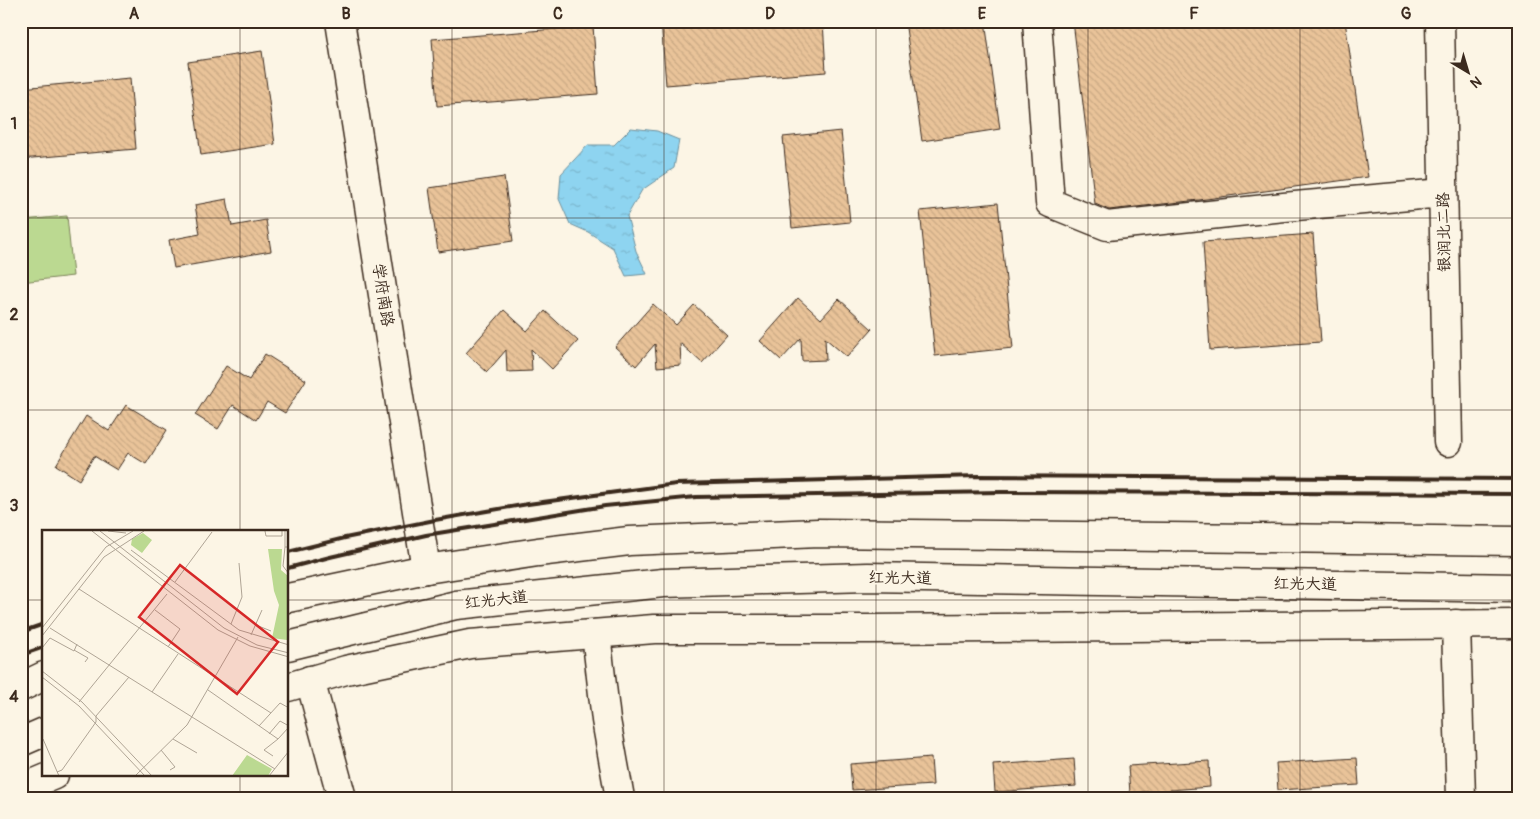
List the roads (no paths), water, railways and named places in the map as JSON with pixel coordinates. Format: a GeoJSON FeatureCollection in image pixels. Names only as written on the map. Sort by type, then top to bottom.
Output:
{"type":"FeatureCollection","features":[{"type":"Feature","properties":{"kind":"main road","name":"学府南路"},"geometry":{"type":"LineString","coordinates":[[340,21],[426,569]]}},
{"type":"Feature","properties":{"kind":"main road"},"geometry":{"type":"LineString","coordinates":[[1037,21],[1050,203],[1107,226],[1284,207],[1443,193]]}},
{"type":"Feature","properties":{"kind":"main road","name":"银润北二路"},"geometry":{"type":"LineString","coordinates":[[1440,21],[1448,442]]}},
{"type":"Feature","properties":{"kind":"main road"},"geometry":{"type":"LineString","coordinates":[[289,598],[426,569],[538,552],[629,541],[818,533],[1519,541]]}},
{"type":"Feature","properties":{"kind":"main road","name":"红光大道"},"geometry":{"type":"LineString","coordinates":[[289,646],[456,605],[663,583],[868,577],[1519,588]]}},
{"type":"Feature","properties":{"kind":"main road"},"geometry":{"type":"LineString","coordinates":[[1456,624],[1461,798]]}},
{"type":"Feature","properties":{"kind":"main road"},"geometry":{"type":"LineString","coordinates":[[342,798],[299,683],[346,670],[470,644],[654,629],[1519,624]]}},
{"type":"Feature","properties":{"kind":"main road"},"geometry":{"type":"LineString","coordinates":[[596,634],[606,720],[620,798]]}},
{"type":"Feature","properties":{"kind":"main road"},"geometry":{"type":"LineString","coordinates":[[21,687],[42,677]]}},
{"type":"Feature","properties":{"kind":"main road"},"geometry":{"type":"LineString","coordinates":[[21,742],[42,733]]}},
{"type":"Feature","properties":{"kind":"main road"},"geometry":{"type":"LineString","coordinates":[[21,789],[52,776]]}},
{"type":"Feature","properties":{"kind":"water"},"geometry":{"type":"Polygon","coordinates":[[[631,128],[657,131],[679,140],[674,168],[642,190],[627,216],[636,251],[647,274],[626,276],[613,248],[588,232],[570,224],[559,199],[561,174],[588,145],[614,145],[631,128]]]}},
{"type":"Feature","properties":{"kind":"railway"},"geometry":{"type":"LineString","coordinates":[[289,552],[345,538],[435,520],[528,504],[676,484],[978,476],[1519,479]]}},
{"type":"Feature","properties":{"kind":"railway"},"geometry":{"type":"LineString","coordinates":[[289,568],[426,535],[605,506],[696,497],[1001,492],[1519,494]]}},
{"type":"Feature","properties":{"kind":"railway"},"geometry":{"type":"LineString","coordinates":[[21,632],[42,625]]}},
{"type":"Feature","properties":{"kind":"railway"},"geometry":{"type":"LineString","coordinates":[[21,655],[42,648]]}}]}
